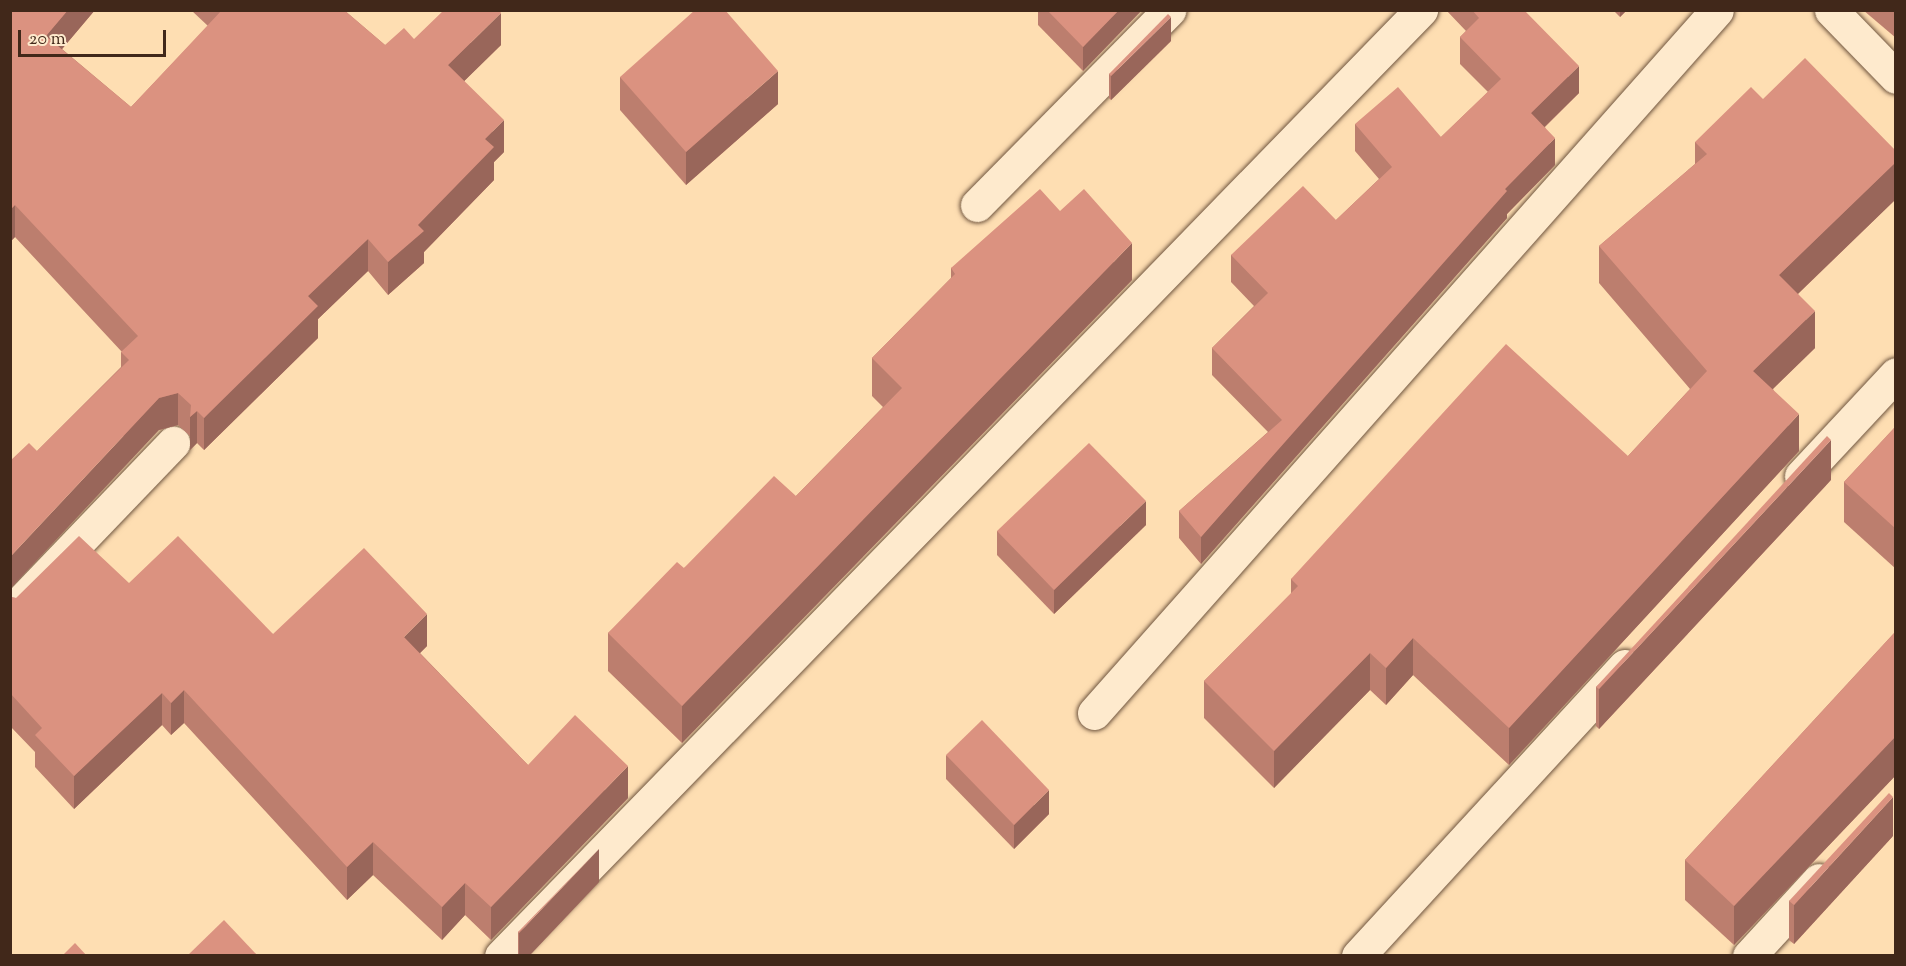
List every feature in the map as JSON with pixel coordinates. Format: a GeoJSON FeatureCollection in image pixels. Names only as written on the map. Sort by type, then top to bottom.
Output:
{"type":"FeatureCollection","features":[{"type":"Feature","properties":{"kind":"street"},"geometry":{"type":"LineString","coordinates":[[977,205],[1169,10]]}},
{"type":"Feature","properties":{"kind":"street"},"geometry":{"type":"LineString","coordinates":[[501,956],[1421,10]]}},
{"type":"Feature","properties":{"kind":"street"},"geometry":{"type":"LineString","coordinates":[[1094,713],[1717,10]]}},
{"type":"Feature","properties":{"kind":"street"},"geometry":{"type":"LineString","coordinates":[[1831,10],[1896,77]]}},
{"type":"Feature","properties":{"kind":"street"},"geometry":{"type":"LineString","coordinates":[[1781,498],[1896,375]]}},
{"type":"Feature","properties":{"kind":"street"},"geometry":{"type":"LineString","coordinates":[[10,613],[173,443]]}},
{"type":"Feature","properties":{"kind":"street"},"geometry":{"type":"LineString","coordinates":[[1358,956],[1643,647]]}},
{"type":"Feature","properties":{"kind":"street"},"geometry":{"type":"LineString","coordinates":[[1749,956],[1838,859]]}},
{"type":"Feature","properties":{"kind":"building"},"geometry":{"type":"Polygon","coordinates":[[[10,10],[68,10],[46,36],[131,107],[222,10],[344,10],[385,45],[404,28],[414,39],[444,10],[499,10],[501,13],[448,65],[504,120],[485,139],[494,147],[418,225],[424,231],[388,262],[368,239],[308,296],[318,306],[204,418],[197,411],[190,417],[191,405],[178,393],[159,398],[10,557],[10,461],[29,443],[37,451],[129,360],[121,352],[138,336],[15,205],[10,210],[10,10]]]}},
{"type":"Feature","properties":{"kind":"building"},"geometry":{"type":"Polygon","coordinates":[[[695,10],[725,10],[778,71],[686,152],[620,77],[695,10]]]}},
{"type":"Feature","properties":{"kind":"building"},"geometry":{"type":"Polygon","coordinates":[[[1047,10],[1119,10],[1083,47],[1047,10]]]}},
{"type":"Feature","properties":{"kind":"building"},"geometry":{"type":"Polygon","coordinates":[[[1472,10],[1524,10],[1579,66],[1531,113],[1555,138],[1505,189],[1507,191],[1201,537],[1179,511],[1282,420],[1212,348],[1268,293],[1231,255],[1303,186],[1336,220],[1392,167],[1355,124],[1398,87],[1441,137],[1501,79],[1460,37],[1479,18],[1472,10]]]}},
{"type":"Feature","properties":{"kind":"building"},"geometry":{"type":"Polygon","coordinates":[[[1168,14],[1171,17],[1111,76],[1109,74],[1168,14]]]}},
{"type":"Feature","properties":{"kind":"building"},"geometry":{"type":"Polygon","coordinates":[[[1805,58],[1896,151],[1896,162],[1779,275],[1815,311],[1753,371],[1799,414],[1509,728],[1413,638],[1386,668],[1370,653],[1274,751],[1204,681],[1298,586],[1291,579],[1506,344],[1628,456],[1707,371],[1599,246],[1707,154],[1695,142],[1751,87],[1763,99],[1805,58]]]}},
{"type":"Feature","properties":{"kind":"building"},"geometry":{"type":"Polygon","coordinates":[[[1040,189],[1060,211],[1084,189],[1132,243],[682,706],[608,633],[677,562],[684,568],[774,476],[796,496],[902,388],[872,358],[955,274],[951,268],[1040,189]]]}},
{"type":"Feature","properties":{"kind":"building"},"geometry":{"type":"Polygon","coordinates":[[[1896,426],[1896,529],[1844,482],[1896,426]]]}},
{"type":"Feature","properties":{"kind":"building"},"geometry":{"type":"Polygon","coordinates":[[[1827,436],[1831,440],[1599,689],[1596,687],[1827,436]]]}},
{"type":"Feature","properties":{"kind":"building"},"geometry":{"type":"Polygon","coordinates":[[[1089,443],[1146,501],[1054,590],[997,531],[1089,443]]]}},
{"type":"Feature","properties":{"kind":"building"},"geometry":{"type":"Polygon","coordinates":[[[79,536],[129,583],[178,536],[273,634],[364,548],[427,614],[404,637],[528,765],[575,715],[628,766],[491,907],[465,883],[442,907],[373,842],[347,867],[184,690],[171,703],[162,693],[74,776],[35,735],[42,728],[10,693],[10,597],[16,598],[79,536]]]}},
{"type":"Feature","properties":{"kind":"building"},"geometry":{"type":"Polygon","coordinates":[[[1896,631],[1896,736],[1734,906],[1685,860],[1896,631]]]}},
{"type":"Feature","properties":{"kind":"building"},"geometry":{"type":"Polygon","coordinates":[[[982,720],[1049,790],[1014,825],[946,755],[982,720]]]}},
{"type":"Feature","properties":{"kind":"building"},"geometry":{"type":"Polygon","coordinates":[[[1889,793],[1893,797],[1794,905],[1789,901],[1889,793]]]}},
{"type":"Feature","properties":{"kind":"building"},"geometry":{"type":"Polygon","coordinates":[[[599,849],[519,933],[518,932],[599,849]]]}},
{"type":"Feature","properties":{"kind":"building"},"geometry":{"type":"Polygon","coordinates":[[[224,920],[258,956],[187,956],[224,920]]]}},
{"type":"Feature","properties":{"kind":"building"},"geometry":{"type":"Polygon","coordinates":[[[75,943],[87,956],[62,956],[75,943]]]}}]}
